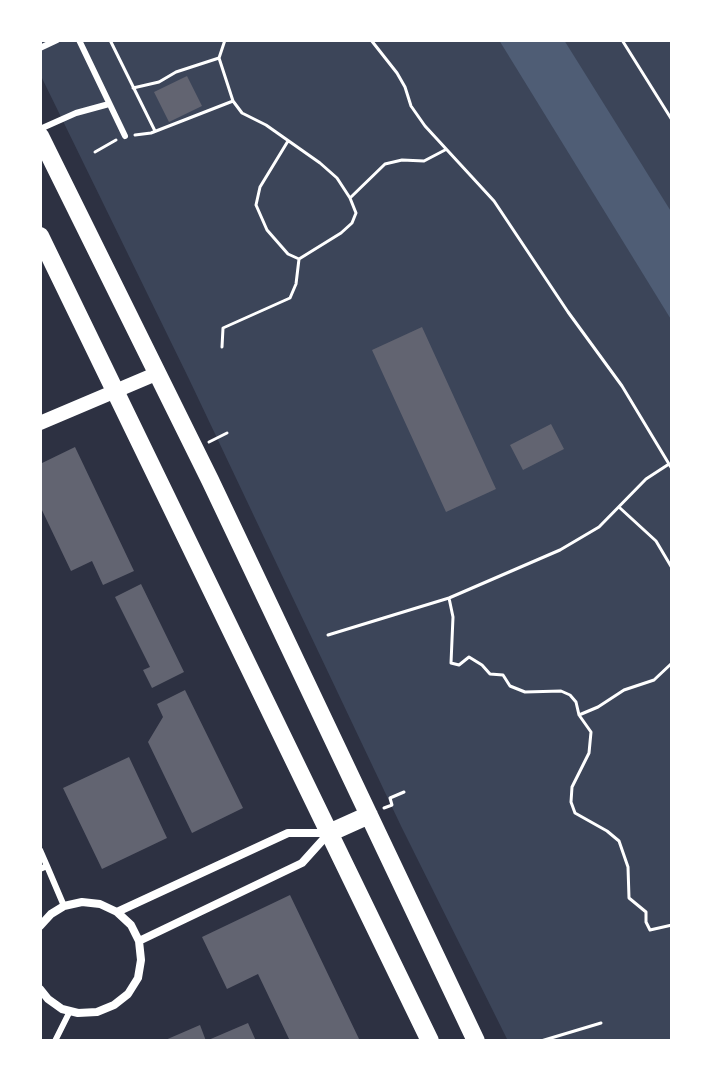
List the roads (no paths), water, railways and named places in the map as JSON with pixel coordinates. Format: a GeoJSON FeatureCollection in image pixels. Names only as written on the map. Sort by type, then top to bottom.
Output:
{"type":"FeatureCollection","features":[{"type":"Feature","properties":{"kind":"main road"},"geometry":{"type":"LineString","coordinates":[[40,136],[158,373],[476,1041]]}},
{"type":"Feature","properties":{"kind":"main road"},"geometry":{"type":"LineString","coordinates":[[40,236],[430,1041]]}},
{"type":"Feature","properties":{"kind":"main road"},"geometry":{"type":"LineString","coordinates":[[329,833],[369,815]]}},
{"type":"Feature","properties":{"kind":"street"},"geometry":{"type":"LineString","coordinates":[[40,423],[158,373]]}},
{"type":"Feature","properties":{"kind":"street"},"geometry":{"type":"LineString","coordinates":[[117,912],[288,833],[329,833]]}},
{"type":"Feature","properties":{"kind":"street"},"geometry":{"type":"LineString","coordinates":[[139,941],[302,863],[329,833]]}},
{"type":"Feature","properties":{"kind":"street"},"geometry":{"type":"LineString","coordinates":[[40,926],[64,906],[82,902],[100,904],[117,912],[131,925],[139,941],[141,960],[138,978],[128,994],[114,1005],[97,1012],[70,1011],[48,999],[40,989]]}},
{"type":"Feature","properties":{"kind":"lane"},"geometry":{"type":"LineString","coordinates":[[40,48],[57,40]]}},
{"type":"Feature","properties":{"kind":"lane"},"geometry":{"type":"LineString","coordinates":[[79,40],[125,136]]}},
{"type":"Feature","properties":{"kind":"lane"},"geometry":{"type":"LineString","coordinates":[[40,129],[76,113],[109,104]]}},
{"type":"Feature","properties":{"kind":"lane"},"geometry":{"type":"LineString","coordinates":[[40,850],[43,867],[64,906]]}},
{"type":"Feature","properties":{"kind":"lane"},"geometry":{"type":"LineString","coordinates":[[55,1041],[70,1011]]}}]}
